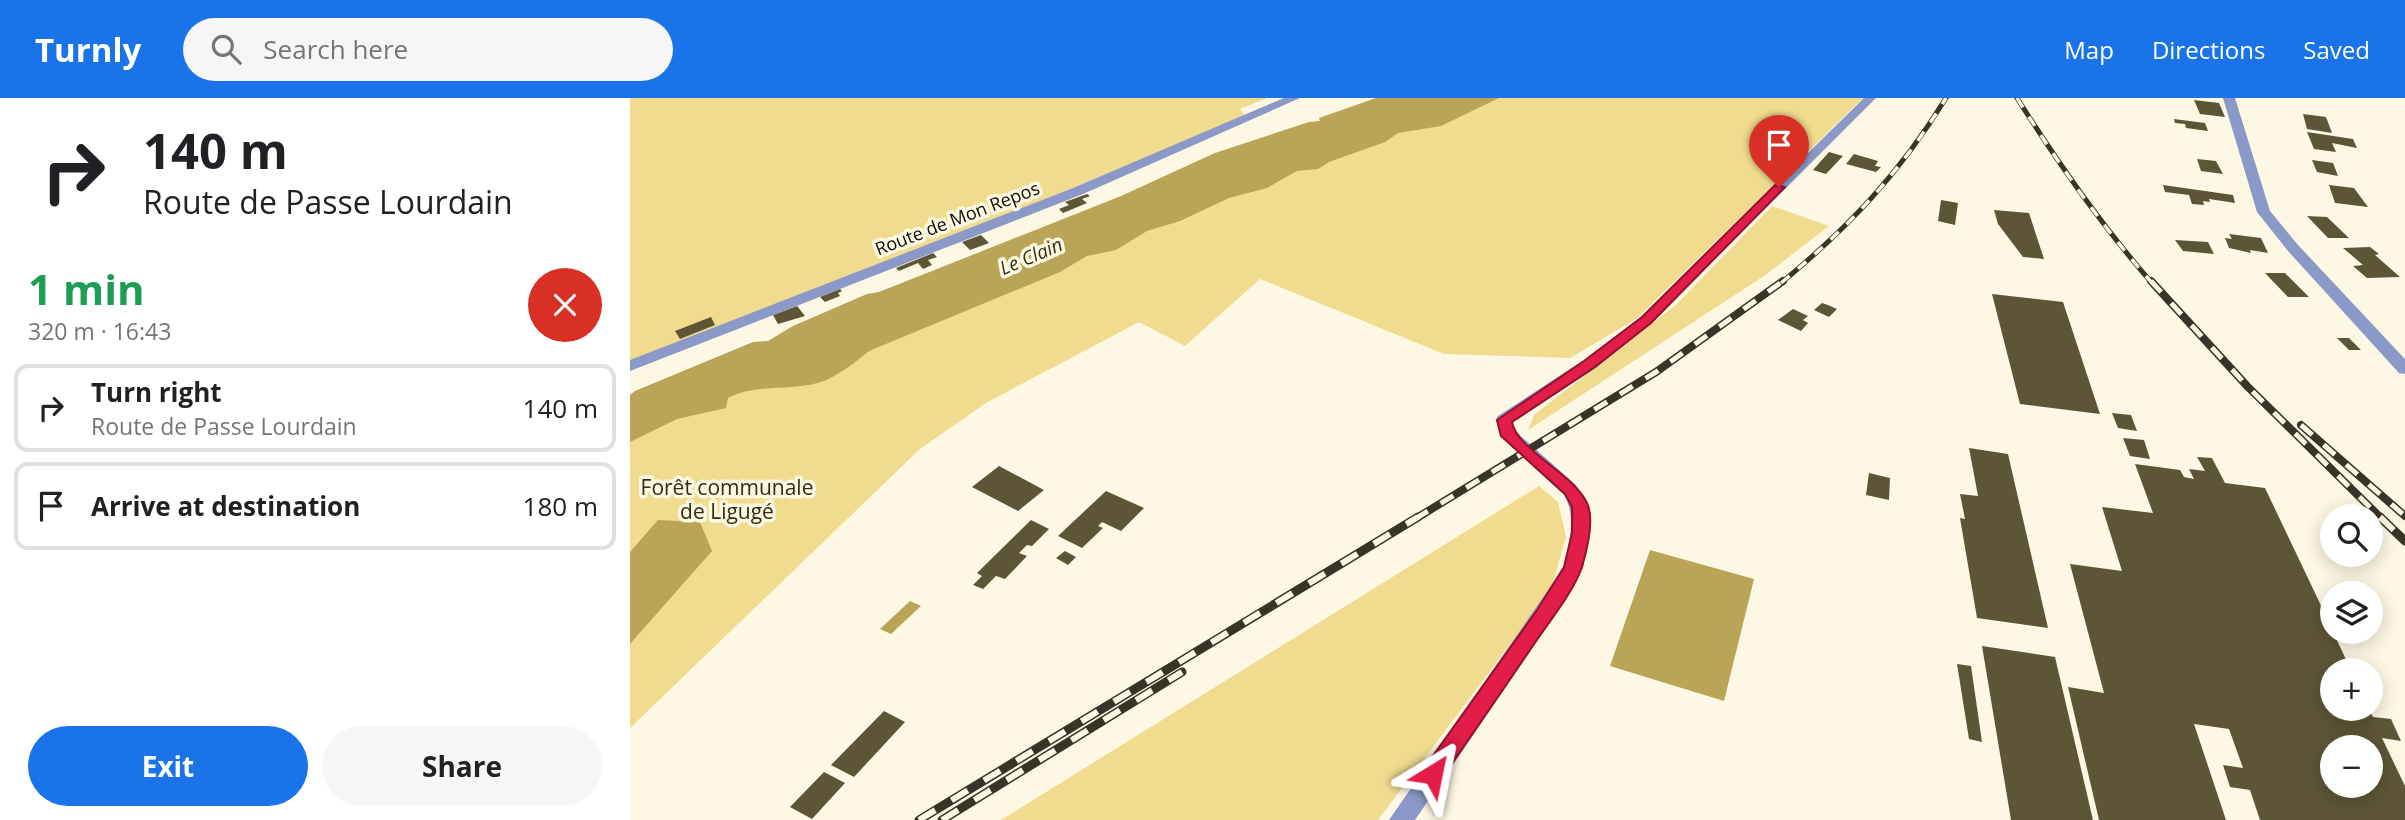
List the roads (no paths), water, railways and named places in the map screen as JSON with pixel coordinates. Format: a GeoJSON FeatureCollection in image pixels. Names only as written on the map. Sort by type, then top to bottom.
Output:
{"type":"FeatureCollection","features":[{"type":"Feature","properties":{"kind":"street","name":"Route de Mon Repos"},"geometry":{"type":"LineString","coordinates":[[630,366],[1078,191],[1294,98]]}},
{"type":"Feature","properties":{"kind":"street"},"geometry":{"type":"LineString","coordinates":[[1401,820],[1544,615],[1573,568],[1580,533],[1580,506],[1570,490],[1506,432],[1504,420],[1590,364],[1646,320],[1870,98]]}},
{"type":"Feature","properties":{"kind":"street"},"geometry":{"type":"LineString","coordinates":[[2229,98],[2264,212],[2293,248],[2405,369]]}},
{"type":"Feature","properties":{"kind":"water","name":"Le Clain"},"geometry":{"type":"Polygon","coordinates":[[[1376,98],[1499,98],[1441,126],[1398,133],[1385,142],[1329,162],[1318,169],[1297,171],[1267,188],[1229,198],[1180,221],[1147,231],[1116,250],[1087,256],[1060,272],[869,351],[848,368],[824,381],[739,393],[728,398],[726,408],[677,419],[630,442],[630,395],[635,391],[753,342],[768,341],[793,326],[867,294],[879,292],[1121,196],[1215,153],[1309,122],[1320,121],[1319,118],[1376,98]]]}},
{"type":"Feature","properties":{"kind":"water"},"geometry":{"type":"Polygon","coordinates":[[[658,520],[700,522],[712,551],[630,644],[630,552],[658,520]]]}},
{"type":"Feature","properties":{"kind":"water"},"geometry":{"type":"Polygon","coordinates":[[[1650,550],[1754,579],[1724,701],[1610,666],[1650,550]]]}},
{"type":"Feature","properties":{"kind":"water"},"geometry":{"type":"Polygon","coordinates":[[[910,601],[921,606],[891,634],[880,629],[910,601]]]}},
{"type":"Feature","properties":{"kind":"railway"},"geometry":{"type":"LineString","coordinates":[[1781,283],[1872,198],[1910,151],[1946,98]]}},
{"type":"Feature","properties":{"kind":"railway"},"geometry":{"type":"LineString","coordinates":[[2017,98],[2081,193],[2152,283]]}},
{"type":"Feature","properties":{"kind":"railway"},"geometry":{"type":"LineString","coordinates":[[1415,519],[1656,372],[1783,281]]}},
{"type":"Feature","properties":{"kind":"railway"},"geometry":{"type":"LineString","coordinates":[[2151,281],[2248,387],[2367,504]]}},
{"type":"Feature","properties":{"kind":"railway"},"geometry":{"type":"LineString","coordinates":[[2301,425],[2405,516]]}},
{"type":"Feature","properties":{"kind":"railway"},"geometry":{"type":"LineString","coordinates":[[919,820],[1418,517]]}},
{"type":"Feature","properties":{"kind":"railway"},"geometry":{"type":"LineString","coordinates":[[2383,520],[2405,541]]}},
{"type":"Feature","properties":{"kind":"railway"},"geometry":{"type":"LineString","coordinates":[[942,820],[1182,672]]}},
{"type":"Feature","properties":{"kind":"park label","name":"Forêt communale de Ligugé"},"geometry":{"type":"Point","coordinates":[727,499]}}]}
